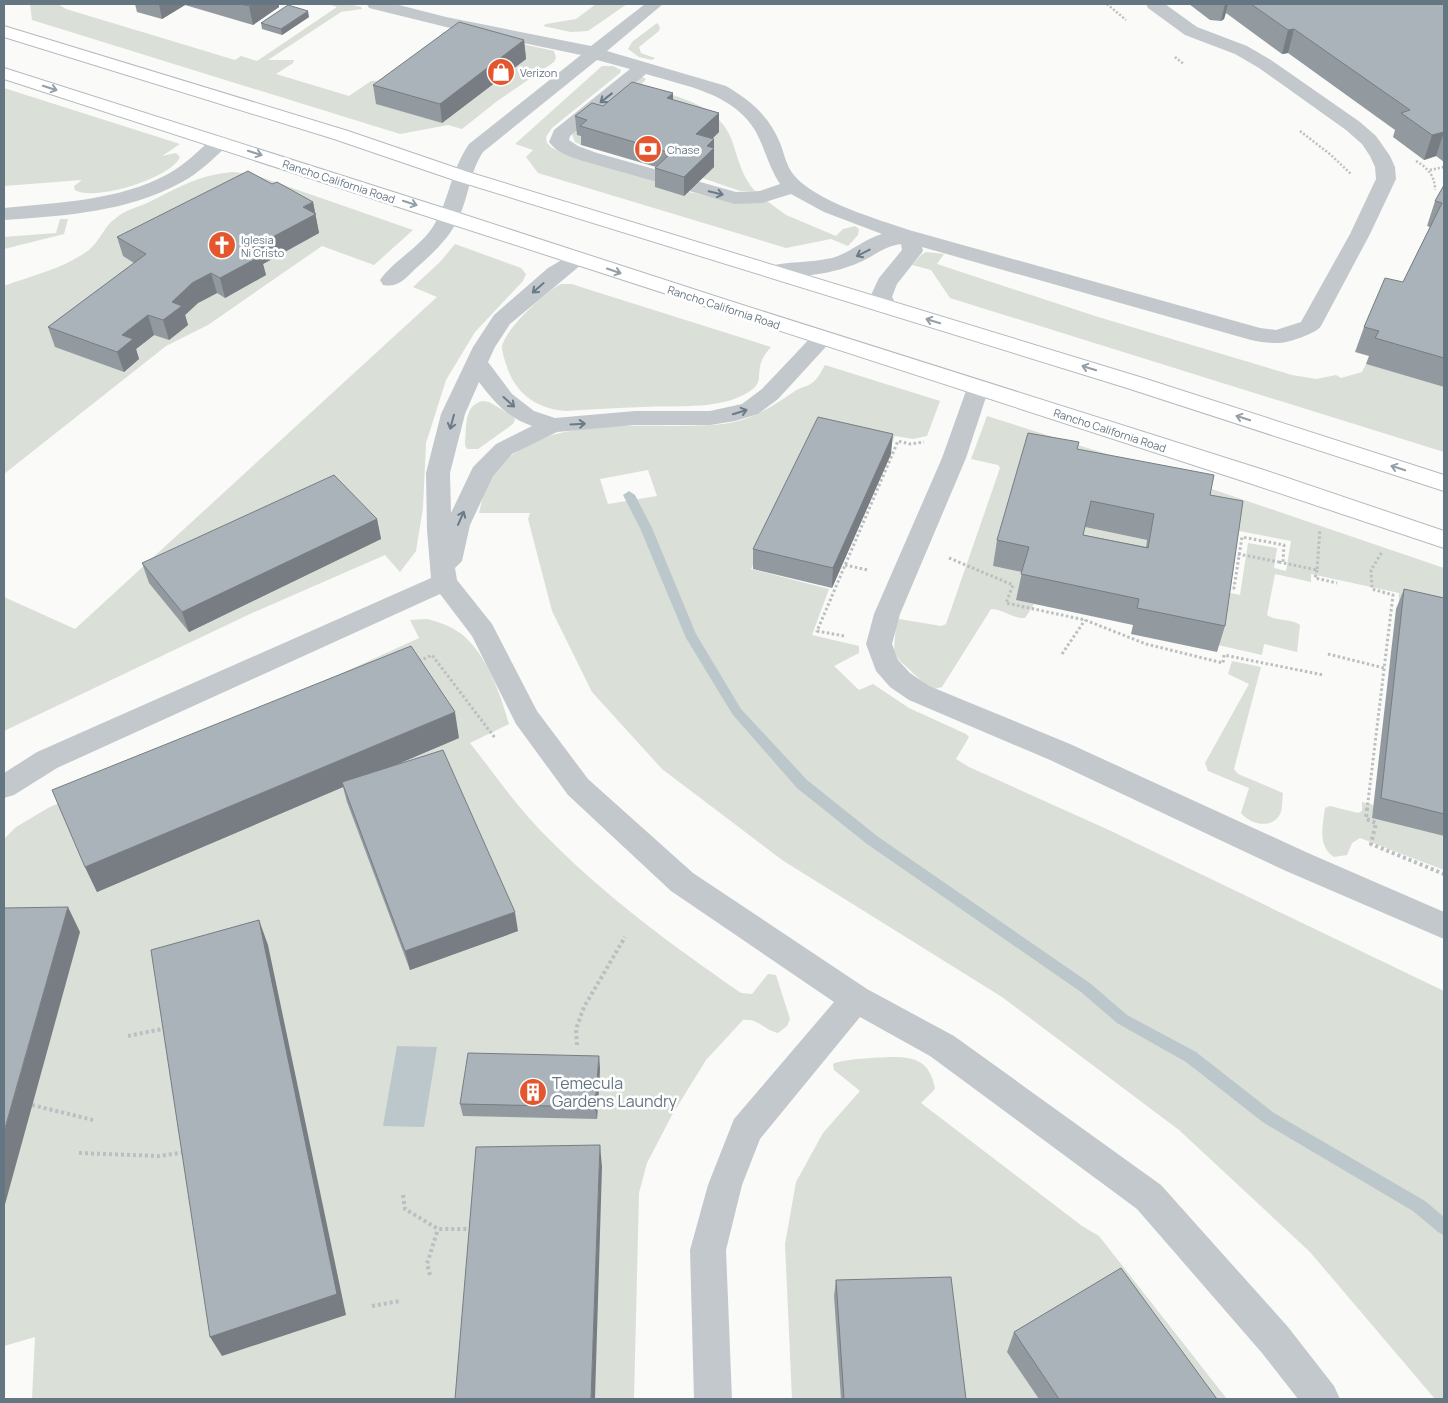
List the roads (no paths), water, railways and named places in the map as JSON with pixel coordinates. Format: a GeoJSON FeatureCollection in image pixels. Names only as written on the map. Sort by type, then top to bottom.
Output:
{"type":"FeatureCollection","features":[{"type":"Feature","properties":{"kind":"main road"},"geometry":{"type":"LineString","coordinates":[[4,32],[341,135],[461,176],[1135,383],[1444,483]]}},
{"type":"Feature","properties":{"kind":"main road","name":"Rancho California Road"},"geometry":{"type":"LineString","coordinates":[[4,73],[1258,477],[1444,540]]}},
{"type":"Feature","properties":{"kind":"lane"},"geometry":{"type":"LineString","coordinates":[[375,4],[446,22],[595,54],[718,90],[736,100],[760,123],[782,176],[792,186],[808,196],[885,230],[1258,335],[1278,336],[1310,326],[1342,268],[1386,179],[1385,166],[1369,140],[1353,126],[1265,64],[1241,50],[1191,31],[1154,4]]}},
{"type":"Feature","properties":{"kind":"lane"},"geometry":{"type":"LineString","coordinates":[[392,280],[440,233],[449,216],[469,157],[476,148],[656,4]]}},
{"type":"Feature","properties":{"kind":"lane"},"geometry":{"type":"LineString","coordinates":[[644,67],[561,134],[559,142],[571,150],[590,157],[735,198],[762,197],[792,186]]}},
{"type":"Feature","properties":{"kind":"lane"},"geometry":{"type":"LineString","coordinates":[[4,214],[71,208],[145,192],[177,177],[220,142]]}},
{"type":"Feature","properties":{"kind":"lane"},"geometry":{"type":"LineString","coordinates":[[773,271],[805,269],[833,264],[850,259],[885,240],[909,236]]}},
{"type":"Feature","properties":{"kind":"lane"},"geometry":{"type":"LineString","coordinates":[[886,306],[881,297],[887,283],[913,251],[909,236]]}},
{"type":"Feature","properties":{"kind":"lane"},"geometry":{"type":"LineString","coordinates":[[577,259],[556,273],[502,320],[484,347],[454,414],[438,473],[439,530],[444,582],[482,632],[526,717],[578,786],[682,882],[856,998],[942,1046],[1149,1197],[1275,1340],[1321,1399]]}},
{"type":"Feature","properties":{"kind":"lane"},"geometry":{"type":"LineString","coordinates":[[478,364],[504,399],[526,416],[553,425],[582,424],[634,418],[710,418],[735,414],[750,409],[770,394],[823,338]]}},
{"type":"Feature","properties":{"kind":"lane"},"geometry":{"type":"LineString","coordinates":[[978,388],[954,458],[887,614],[879,644],[886,664],[900,680],[919,693],[1060,752],[1297,862],[1444,926]]}},
{"type":"Feature","properties":{"kind":"lane"},"geometry":{"type":"LineString","coordinates":[[444,582],[458,526],[482,472],[504,449],[553,425]]}},
{"type":"Feature","properties":{"kind":"lane"},"geometry":{"type":"LineString","coordinates":[[4,787],[47,760],[444,582]]}},
{"type":"Feature","properties":{"kind":"lane"},"geometry":{"type":"LineString","coordinates":[[713,1399],[708,1250],[725,1186],[746,1130],[856,998]]}},
{"type":"Feature","properties":{"kind":"waterway"},"geometry":{"type":"LineString","coordinates":[[629,495],[646,528],[690,635],[737,712],[802,784],[872,840],[1086,988],[1122,1019],[1191,1057],[1269,1118],[1419,1206],[1444,1227]]}},
{"type":"Feature","properties":{"kind":"place","name":"Verizon"},"geometry":{"type":"Point","coordinates":[501,72]}},
{"type":"Feature","properties":{"kind":"place","name":"Chase"},"geometry":{"type":"Point","coordinates":[648,149]}},
{"type":"Feature","properties":{"kind":"place","name":"Iglesia Ni Cristo"},"geometry":{"type":"Point","coordinates":[222,245]}},
{"type":"Feature","properties":{"kind":"place","name":"Temecula Gardens Laundry"},"geometry":{"type":"Point","coordinates":[533,1092]}}]}
